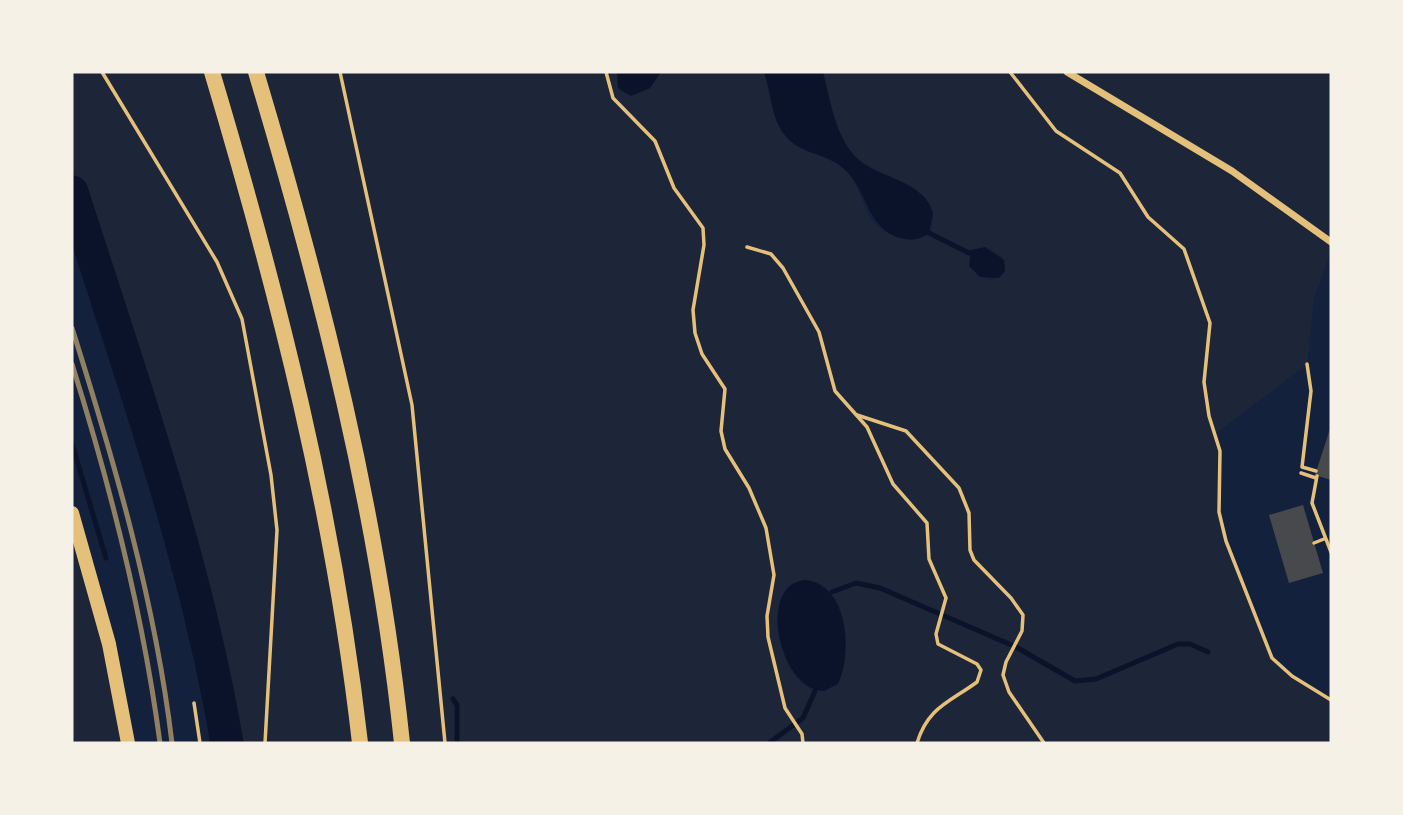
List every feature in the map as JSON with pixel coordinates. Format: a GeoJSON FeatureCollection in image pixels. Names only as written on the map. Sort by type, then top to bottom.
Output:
{"type":"FeatureCollection","features":[{"type":"Feature","properties":{"kind":"highway"},"geometry":{"type":"LineString","coordinates":[[212,72],[278,300],[310,435],[341,597],[360,743]]}},
{"type":"Feature","properties":{"kind":"highway"},"geometry":{"type":"LineString","coordinates":[[256,72],[318,289],[354,439],[382,591],[402,743]]}},
{"type":"Feature","properties":{"kind":"main road"},"geometry":{"type":"LineString","coordinates":[[72,513],[106,632],[128,743]]}},
{"type":"Feature","properties":{"kind":"street"},"geometry":{"type":"LineString","coordinates":[[1067,72],[1232,171],[1331,242]]}},
{"type":"Feature","properties":{"kind":"path"},"geometry":{"type":"LineString","coordinates":[[102,72],[217,262],[242,320],[271,475],[276,530],[265,743]]}},
{"type":"Feature","properties":{"kind":"path"},"geometry":{"type":"LineString","coordinates":[[340,72],[412,405],[445,743]]}},
{"type":"Feature","properties":{"kind":"path"},"geometry":{"type":"LineString","coordinates":[[606,72],[613,97],[655,141],[674,188],[703,228],[704,245],[693,310],[695,333],[702,354],[725,390],[721,431],[725,449],[749,488],[768,534],[774,575],[767,616],[768,637],[778,686],[803,743]]}},
{"type":"Feature","properties":{"kind":"path"},"geometry":{"type":"LineString","coordinates":[[1010,72],[1056,131],[1120,173],[1148,218],[1184,250],[1210,323],[1204,382],[1209,415],[1220,451],[1219,512],[1226,541],[1272,657],[1292,676],[1331,701]]}},
{"type":"Feature","properties":{"kind":"path"},"geometry":{"type":"LineString","coordinates":[[747,247],[766,251],[779,262],[819,332],[835,391],[873,436],[893,484],[927,523],[929,559],[946,594],[936,634],[938,644],[977,664],[982,674],[977,682],[942,703],[927,722],[917,743]]}},
{"type":"Feature","properties":{"kind":"path"},"geometry":{"type":"LineString","coordinates":[[1307,364],[1311,391],[1302,467],[1316,475]]}},
{"type":"Feature","properties":{"kind":"path"},"geometry":{"type":"LineString","coordinates":[[857,415],[903,429],[955,482],[967,507],[970,550],[974,560],[1011,598],[1023,615],[1019,640],[1004,667],[1004,683],[1044,743]]}},
{"type":"Feature","properties":{"kind":"path"},"geometry":{"type":"LineString","coordinates":[[1301,473],[1316,475]]}},
{"type":"Feature","properties":{"kind":"path"},"geometry":{"type":"LineString","coordinates":[[1316,475],[1312,498],[1324,539],[1331,552]]}},
{"type":"Feature","properties":{"kind":"path"},"geometry":{"type":"LineString","coordinates":[[1314,543],[1324,539]]}},
{"type":"Feature","properties":{"kind":"path"},"geometry":{"type":"LineString","coordinates":[[194,703],[200,743]]}},
{"type":"Feature","properties":{"kind":"shaded area"},"geometry":{"type":"Polygon","coordinates":[[[72,72],[617,72],[620,91],[631,96],[650,88],[661,72],[764,72],[773,112],[783,133],[798,146],[831,160],[846,171],[856,185],[866,210],[882,229],[925,237],[932,226],[931,206],[924,196],[913,188],[873,168],[852,153],[837,125],[823,72],[1331,72],[1331,251],[1314,298],[1307,364],[1215,434],[1222,518],[1252,612],[1278,664],[1296,679],[1331,700],[1331,743],[235,743],[224,677],[187,525],[72,167],[72,72]],[[990,249],[976,274],[992,280],[1003,274],[1002,257],[990,249]],[[793,583],[787,588],[784,597],[782,632],[785,656],[796,676],[804,685],[815,691],[845,659],[839,605],[835,598],[793,583]]]}},
{"type":"Feature","properties":{"kind":"shaded area"},"geometry":{"type":"Polygon","coordinates":[[[617,72],[661,72],[650,88],[631,96],[618,88],[617,72]]]}},
{"type":"Feature","properties":{"kind":"shaded area"},"geometry":{"type":"Polygon","coordinates":[[[764,72],[823,72],[835,120],[845,143],[860,161],[921,194],[933,213],[929,233],[911,240],[892,235],[875,219],[852,177],[843,168],[790,141],[776,120],[764,72]]]}},
{"type":"Feature","properties":{"kind":"shaded area"},"geometry":{"type":"Polygon","coordinates":[[[985,247],[1004,260],[1005,271],[999,278],[980,277],[969,266],[971,250],[985,247]]]}},
{"type":"Feature","properties":{"kind":"shaded area"},"geometry":{"type":"Polygon","coordinates":[[[72,513],[128,743],[72,743],[72,513]]]}},
{"type":"Feature","properties":{"kind":"shaded area"},"geometry":{"type":"Polygon","coordinates":[[[805,580],[819,584],[830,593],[843,622],[843,671],[838,684],[824,691],[808,686],[795,674],[785,657],[779,637],[781,599],[790,586],[805,580]]]}},
{"type":"Feature","properties":{"kind":"building"},"geometry":{"type":"Polygon","coordinates":[[[1331,426],[1331,480],[1315,475],[1331,426]]]}},
{"type":"Feature","properties":{"kind":"building"},"geometry":{"type":"Polygon","coordinates":[[[1303,505],[1323,573],[1289,583],[1269,515],[1303,505]]]}},
{"type":"Feature","properties":{"kind":"waterway"},"geometry":{"type":"LineString","coordinates":[[72,192],[179,534],[214,673],[227,743]]}},
{"type":"Feature","properties":{"kind":"waterway"},"geometry":{"type":"LineString","coordinates":[[929,233],[969,253]]}},
{"type":"Feature","properties":{"kind":"waterway"},"geometry":{"type":"LineString","coordinates":[[72,444],[106,558]]}},
{"type":"Feature","properties":{"kind":"waterway"},"geometry":{"type":"LineString","coordinates":[[832,592],[856,583],[880,588],[1016,647],[1075,681],[1096,679],[1178,644],[1190,644],[1208,652]]}},
{"type":"Feature","properties":{"kind":"waterway"},"geometry":{"type":"LineString","coordinates":[[769,743],[803,718],[815,691]]}},
{"type":"Feature","properties":{"kind":"waterway"},"geometry":{"type":"LineString","coordinates":[[453,699],[457,705],[457,743]]}},
{"type":"Feature","properties":{"kind":"railway"},"geometry":{"type":"LineString","coordinates":[[72,328],[132,533],[155,637],[172,743]]}},
{"type":"Feature","properties":{"kind":"railway"},"geometry":{"type":"LineString","coordinates":[[72,364],[100,457],[135,599],[160,743]]}}]}
